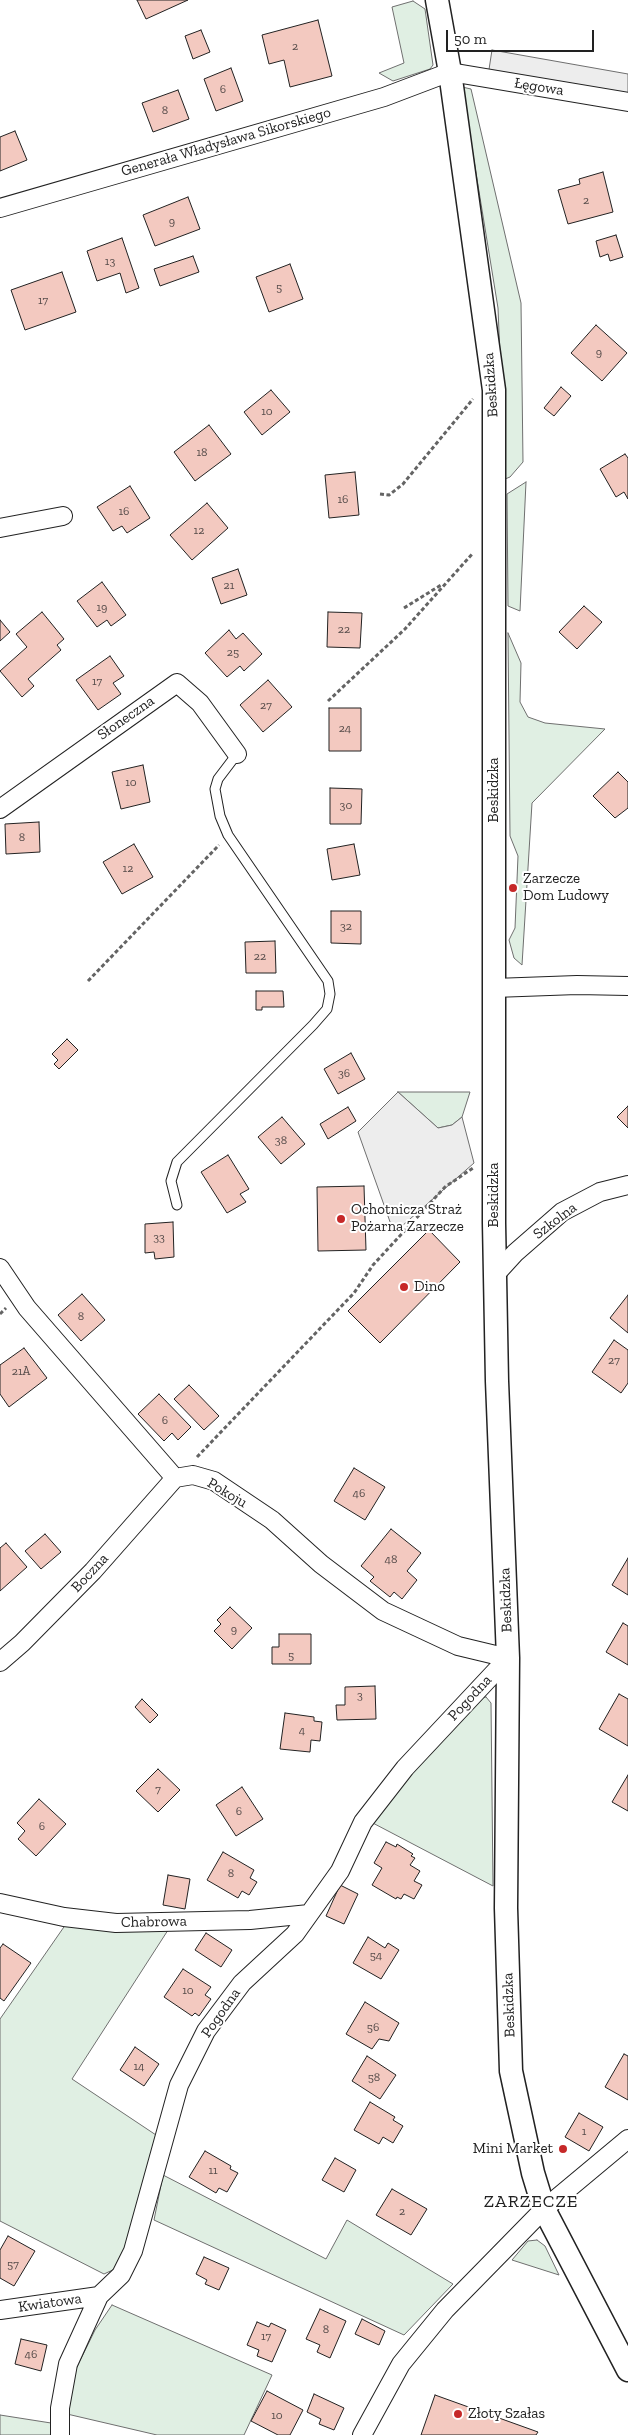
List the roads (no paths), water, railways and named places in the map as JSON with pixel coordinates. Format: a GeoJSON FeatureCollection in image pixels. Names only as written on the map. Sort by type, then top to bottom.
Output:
{"type":"FeatureCollection","features":[{"type":"Feature","properties":{"kind":"street","name":"Beskidzka"},"geometry":{"type":"LineString","coordinates":[[437,0],[450,72],[492,376],[494,531],[494,1276],[508,1658],[506,1908],[511,2071],[532,2174],[544,2209],[628,2370]]}},
{"type":"Feature","properties":{"kind":"street","name":"Łęgowa"},"geometry":{"type":"LineString","coordinates":[[450,72],[628,102]]}},
{"type":"Feature","properties":{"kind":"street","name":"Generała Władysława Sikorskiego"},"geometry":{"type":"LineString","coordinates":[[0,208],[384,97],[450,72]]}},
{"type":"Feature","properties":{"kind":"street"},"geometry":{"type":"LineString","coordinates":[[0,528],[62,516]]}},
{"type":"Feature","properties":{"kind":"street","name":"Słoneczna"},"geometry":{"type":"LineString","coordinates":[[0,809],[176,683],[200,703],[237,754]]}},
{"type":"Feature","properties":{"kind":"street"},"geometry":{"type":"LineString","coordinates":[[494,988],[577,985],[628,986]]}},
{"type":"Feature","properties":{"kind":"street","name":"Szkolna"},"geometry":{"type":"LineString","coordinates":[[494,1276],[515,1253],[562,1212],[600,1192],[628,1185]]}},
{"type":"Feature","properties":{"kind":"street"},"geometry":{"type":"LineString","coordinates":[[0,1268],[27,1308],[175,1478]]}},
{"type":"Feature","properties":{"kind":"street","name":"Pokoju"},"geometry":{"type":"LineString","coordinates":[[175,1478],[193,1475],[214,1481],[272,1520],[321,1564],[383,1611],[458,1646],[508,1658]]}},
{"type":"Feature","properties":{"kind":"street","name":"Boczna"},"geometry":{"type":"LineString","coordinates":[[0,1662],[22,1643],[93,1571],[175,1478]]}},
{"type":"Feature","properties":{"kind":"street","name":"Pogodna"},"geometry":{"type":"LineString","coordinates":[[60,2435],[60,2408],[68,2364],[99,2296],[121,2275],[133,2250],[179,2085],[206,2031],[242,1983],[295,1934],[340,1871],[363,1822],[405,1768],[508,1658]]}},
{"type":"Feature","properties":{"kind":"street","name":"Chabrowa"},"geometry":{"type":"LineString","coordinates":[[0,1903],[64,1917],[116,1922],[250,1920],[309,1914]]}},
{"type":"Feature","properties":{"kind":"street"},"geometry":{"type":"LineString","coordinates":[[362,2435],[401,2364],[445,2310],[544,2209],[628,2139]]}},
{"type":"Feature","properties":{"kind":"street","name":"Kwiatowa"},"geometry":{"type":"LineString","coordinates":[[0,2310],[99,2296]]}},
{"type":"Feature","properties":{"kind":"lane"},"geometry":{"type":"LineString","coordinates":[[177,1205],[171,1181],[177,1162],[313,1025],[327,1009],[330,994],[328,981],[228,835],[220,816],[215,789],[218,779],[237,754]]}},
{"type":"Feature","properties":{"kind":"place","name":"Zarzecze Dom Ludowy"},"geometry":{"type":"Point","coordinates":[513,888]}},
{"type":"Feature","properties":{"kind":"place","name":"Ochotnicza Straż Pożarna Zarzecze"},"geometry":{"type":"Point","coordinates":[341,1219]}},
{"type":"Feature","properties":{"kind":"place","name":"Dino"},"geometry":{"type":"Point","coordinates":[404,1287]}},
{"type":"Feature","properties":{"kind":"place","name":"Mini Market"},"geometry":{"type":"Point","coordinates":[563,2149]}},
{"type":"Feature","properties":{"kind":"place","name":"Złoty Szałas"},"geometry":{"type":"Point","coordinates":[458,2414]}},
{"type":"Feature","properties":{"kind":"district","name":"ZARZECZE"},"geometry":{"type":"Point","coordinates":[531,2202]}}]}
